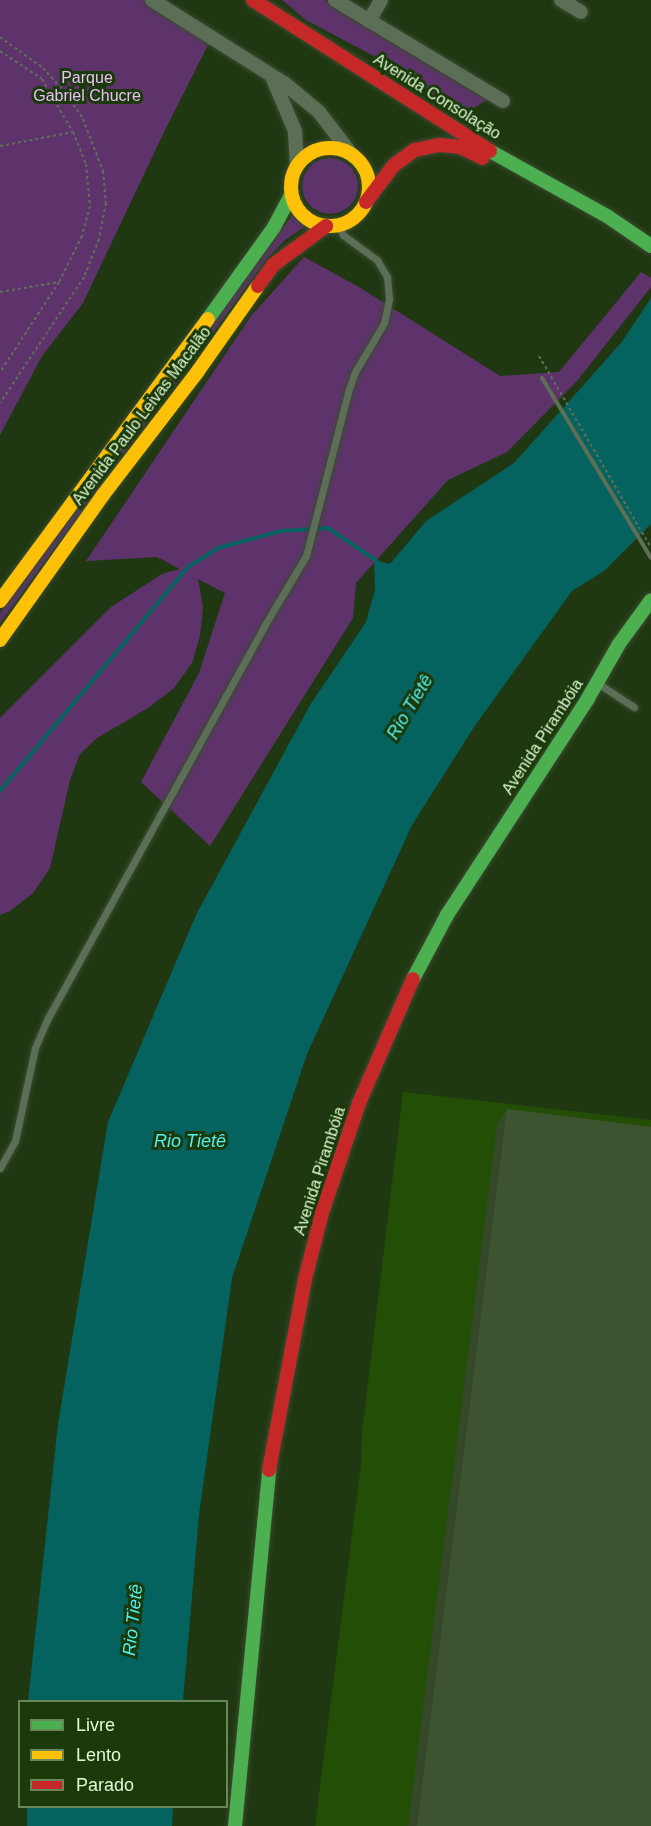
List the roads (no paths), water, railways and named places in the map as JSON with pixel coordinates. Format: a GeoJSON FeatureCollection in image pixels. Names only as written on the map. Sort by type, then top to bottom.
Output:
{"type":"FeatureCollection","features":[{"type":"Feature","properties":{"kind":"main road","name":"Avenida Consolação"},"geometry":{"type":"LineString","coordinates":[[253,0],[520,168],[607,216],[651,246]]}},
{"type":"Feature","properties":{"kind":"main road"},"geometry":{"type":"LineString","coordinates":[[366,202],[369,189],[362,164],[352,155],[338,148],[322,148],[308,154],[297,165],[292,175],[291,195],[304,216],[332,226],[350,221],[366,202],[394,165],[406,154],[426,147],[439,145],[460,147],[503,168],[520,168]]}},
{"type":"Feature","properties":{"kind":"main road","name":"Avenida Paulo Leivas Macalão"},"geometry":{"type":"LineString","coordinates":[[0,601],[231,287],[274,226],[291,195]]}},
{"type":"Feature","properties":{"kind":"main road","name":"Avenida Paulo Leivas Macalão"},"geometry":{"type":"LineString","coordinates":[[0,640],[103,495],[198,371],[273,265],[332,226]]}},
{"type":"Feature","properties":{"kind":"main road","name":"Avenida Pirambóia"},"geometry":{"type":"LineString","coordinates":[[235,1826],[270,1461],[291,1345],[322,1213],[359,1103],[411,983],[447,915],[597,683],[619,644],[651,600]]}},
{"type":"Feature","properties":{"kind":"street"},"geometry":{"type":"LineString","coordinates":[[152,0],[272,77],[284,82],[319,112],[352,155]]}},
{"type":"Feature","properties":{"kind":"street"},"geometry":{"type":"LineString","coordinates":[[335,0],[503,101]]}},
{"type":"Feature","properties":{"kind":"street"},"geometry":{"type":"LineString","coordinates":[[369,21],[381,0]]}},
{"type":"Feature","properties":{"kind":"street"},"geometry":{"type":"LineString","coordinates":[[561,0],[581,12]]}},
{"type":"Feature","properties":{"kind":"street"},"geometry":{"type":"LineString","coordinates":[[272,77],[295,131],[297,165]]}},
{"type":"Feature","properties":{"kind":"lane"},"geometry":{"type":"LineString","coordinates":[[0,1168],[15,1141],[35,1048],[48,1018],[263,628],[306,556],[348,392],[355,372],[384,322],[389,299],[387,277],[377,260],[332,226]]}},
{"type":"Feature","properties":{"kind":"lane"},"geometry":{"type":"LineString","coordinates":[[597,683],[634,707]]}},
{"type":"Feature","properties":{"kind":"water","name":"Rio Tietê"},"geometry":{"type":"Polygon","coordinates":[[[651,298],[651,524],[604,571],[572,591],[474,727],[412,825],[307,1054],[232,1278],[199,1515],[183,1700],[28,1700],[58,1424],[108,1122],[196,915],[310,705],[366,622],[375,590],[374,560],[390,564],[426,521],[514,463],[621,343],[651,298]]]}},
{"type":"Feature","properties":{"kind":"water"},"geometry":{"type":"Polygon","coordinates":[[[27,1808],[173,1808],[172,1826],[27,1826],[27,1808]]]}},
{"type":"Feature","properties":{"kind":"waterway"},"geometry":{"type":"LineString","coordinates":[[0,791],[188,567],[218,548],[281,531],[328,528],[377,561]]}},
{"type":"Feature","properties":{"kind":"railway"},"geometry":{"type":"LineString","coordinates":[[542,378],[651,558]]}},
{"type":"Feature","properties":{"kind":"park label","name":"Parque Gabriel Chucre"},"geometry":{"type":"Point","coordinates":[87,87]}}]}
